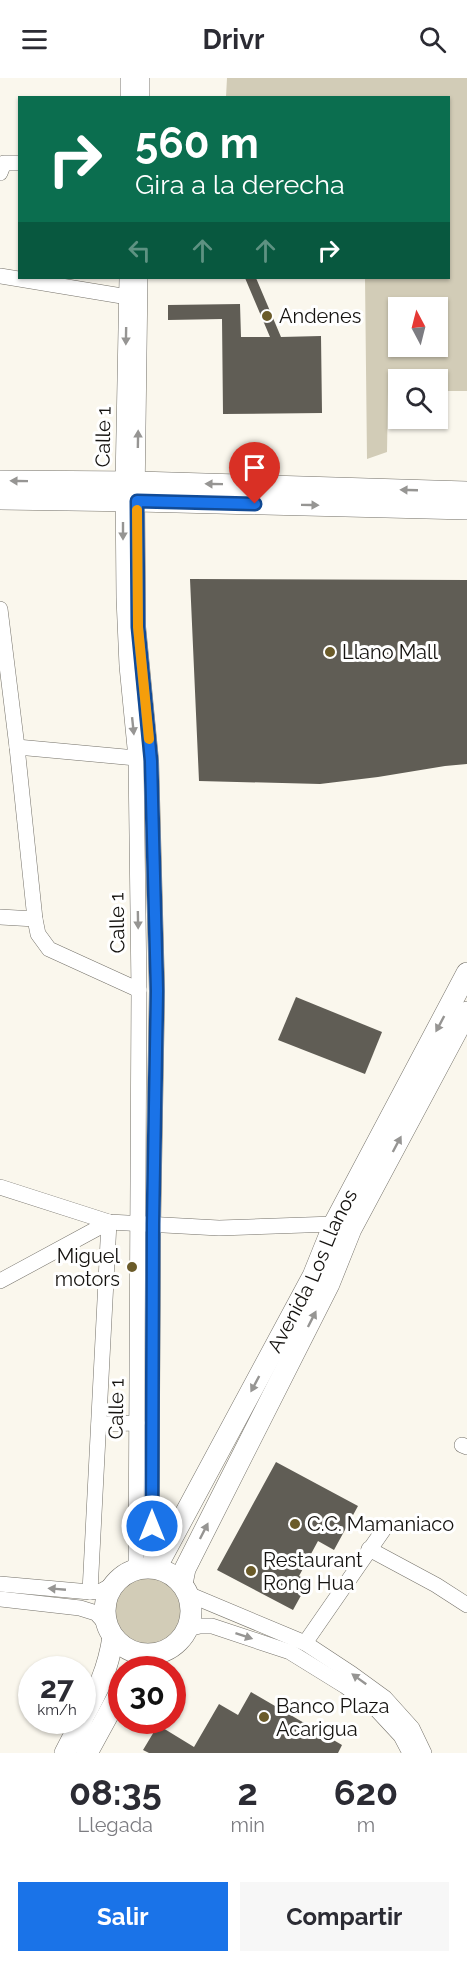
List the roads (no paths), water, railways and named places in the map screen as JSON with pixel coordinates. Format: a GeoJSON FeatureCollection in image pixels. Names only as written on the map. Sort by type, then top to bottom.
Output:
{"type":"FeatureCollection","features":[{"type":"Feature","properties":{"kind":"street"},"geometry":{"type":"LineString","coordinates":[[128,78],[128,96]]}},
{"type":"Feature","properties":{"kind":"street"},"geometry":{"type":"LineString","coordinates":[[142,78],[142,96]]}},
{"type":"Feature","properties":{"kind":"street"},"geometry":{"type":"LineString","coordinates":[[0,173],[4,163],[18,163]]}},
{"type":"Feature","properties":{"kind":"street"},"geometry":{"type":"LineString","coordinates":[[0,276],[18,278]]}},
{"type":"Feature","properties":{"kind":"street"},"geometry":{"type":"LineString","coordinates":[[30,279],[69,283],[133,298]]}},
{"type":"Feature","properties":{"kind":"street","name":"Calle 1"},"geometry":{"type":"LineString","coordinates":[[127,279],[133,298],[130,491],[124,598],[126,655],[136,758],[139,990],[146,1224],[148,1568]]}},
{"type":"Feature","properties":{"kind":"street","name":"Calle 1"},"geometry":{"type":"LineString","coordinates":[[133,298],[140,279]]}},
{"type":"Feature","properties":{"kind":"street"},"geometry":{"type":"LineString","coordinates":[[0,481],[130,491],[467,509]]}},
{"type":"Feature","properties":{"kind":"street"},"geometry":{"type":"LineString","coordinates":[[0,499],[130,491],[467,492]]}},
{"type":"Feature","properties":{"kind":"street","name":"Calle 1"},"geometry":{"type":"LineString","coordinates":[[130,491],[138,627],[151,761],[157,991],[137,1423],[148,1568]]}},
{"type":"Feature","properties":{"kind":"street"},"geometry":{"type":"LineString","coordinates":[[0,616],[38,934],[49,949],[139,990]]}},
{"type":"Feature","properties":{"kind":"street"},"geometry":{"type":"LineString","coordinates":[[17,747],[136,758]]}},
{"type":"Feature","properties":{"kind":"street"},"geometry":{"type":"LineString","coordinates":[[0,917],[35,919]]}},
{"type":"Feature","properties":{"kind":"street","name":"Avenida Los Llanos"},"geometry":{"type":"LineString","coordinates":[[185,1589],[185,1569],[329,1284],[343,1227],[467,973]]}},
{"type":"Feature","properties":{"kind":"street","name":"Avenida Los Llanos"},"geometry":{"type":"LineString","coordinates":[[148,1568],[313,1276],[467,1012]]}},
{"type":"Feature","properties":{"kind":"street"},"geometry":{"type":"LineString","coordinates":[[0,1187],[109,1222],[219,1228],[343,1227]]}},
{"type":"Feature","properties":{"kind":"street"},"geometry":{"type":"LineString","coordinates":[[0,1281],[109,1222]]}},
{"type":"Feature","properties":{"kind":"street"},"geometry":{"type":"LineString","coordinates":[[90,1592],[109,1222]]}},
{"type":"Feature","properties":{"kind":"street"},"geometry":{"type":"LineString","coordinates":[[99,1424],[137,1423]]}},
{"type":"Feature","properties":{"kind":"street"},"geometry":{"type":"LineString","coordinates":[[305,1643],[384,1529]]}},
{"type":"Feature","properties":{"kind":"street"},"geometry":{"type":"LineString","coordinates":[[369,1549],[436,1585],[467,1605]]}},
{"type":"Feature","properties":{"kind":"street"},"geometry":{"type":"LineString","coordinates":[[0,1584],[90,1592],[101,1591],[123,1575],[148,1568],[171,1574],[185,1589],[305,1643],[385,1698],[412,1728],[424,1753]]}},
{"type":"Feature","properties":{"kind":"street"},"geometry":{"type":"LineString","coordinates":[[96,1693],[110,1659],[110,1631],[105,1604],[112,1585]]}},
{"type":"Feature","properties":{"kind":"street"},"geometry":{"type":"LineString","coordinates":[[0,1599],[80,1608],[96,1613],[121,1645],[143,1654],[154,1653],[174,1645],[187,1629],[191,1618],[191,1606],[185,1589]]}},
{"type":"Feature","properties":{"kind":"street"},"geometry":{"type":"LineString","coordinates":[[187,1629],[212,1626],[291,1652],[375,1708],[401,1736],[410,1753]]}},
{"type":"Feature","properties":{"kind":"street"},"geometry":{"type":"LineString","coordinates":[[150,1656],[154,1653]]}},
{"type":"Feature","properties":{"kind":"street"},"geometry":{"type":"LineString","coordinates":[[87,1753],[108,1715]]}},
{"type":"Feature","properties":{"kind":"street"},"geometry":{"type":"LineString","coordinates":[[65,1753],[75,1734]]}},
{"type":"Feature","properties":{"kind":"place","name":"Andenes"},"geometry":{"type":"Point","coordinates":[267,316]}},
{"type":"Feature","properties":{"kind":"place","name":"Llano Mall"},"geometry":{"type":"Point","coordinates":[330,652]}},
{"type":"Feature","properties":{"kind":"place","name":"Miguel motors"},"geometry":{"type":"Point","coordinates":[132,1267]}},
{"type":"Feature","properties":{"kind":"place","name":"C.C. Mamaniaco"},"geometry":{"type":"Point","coordinates":[295,1524]}},
{"type":"Feature","properties":{"kind":"place","name":"Restaurant Rong Hua"},"geometry":{"type":"Point","coordinates":[251,1571]}},
{"type":"Feature","properties":{"kind":"place","name":"Banco Plaza Acarigua"},"geometry":{"type":"Point","coordinates":[264,1717]}}]}
